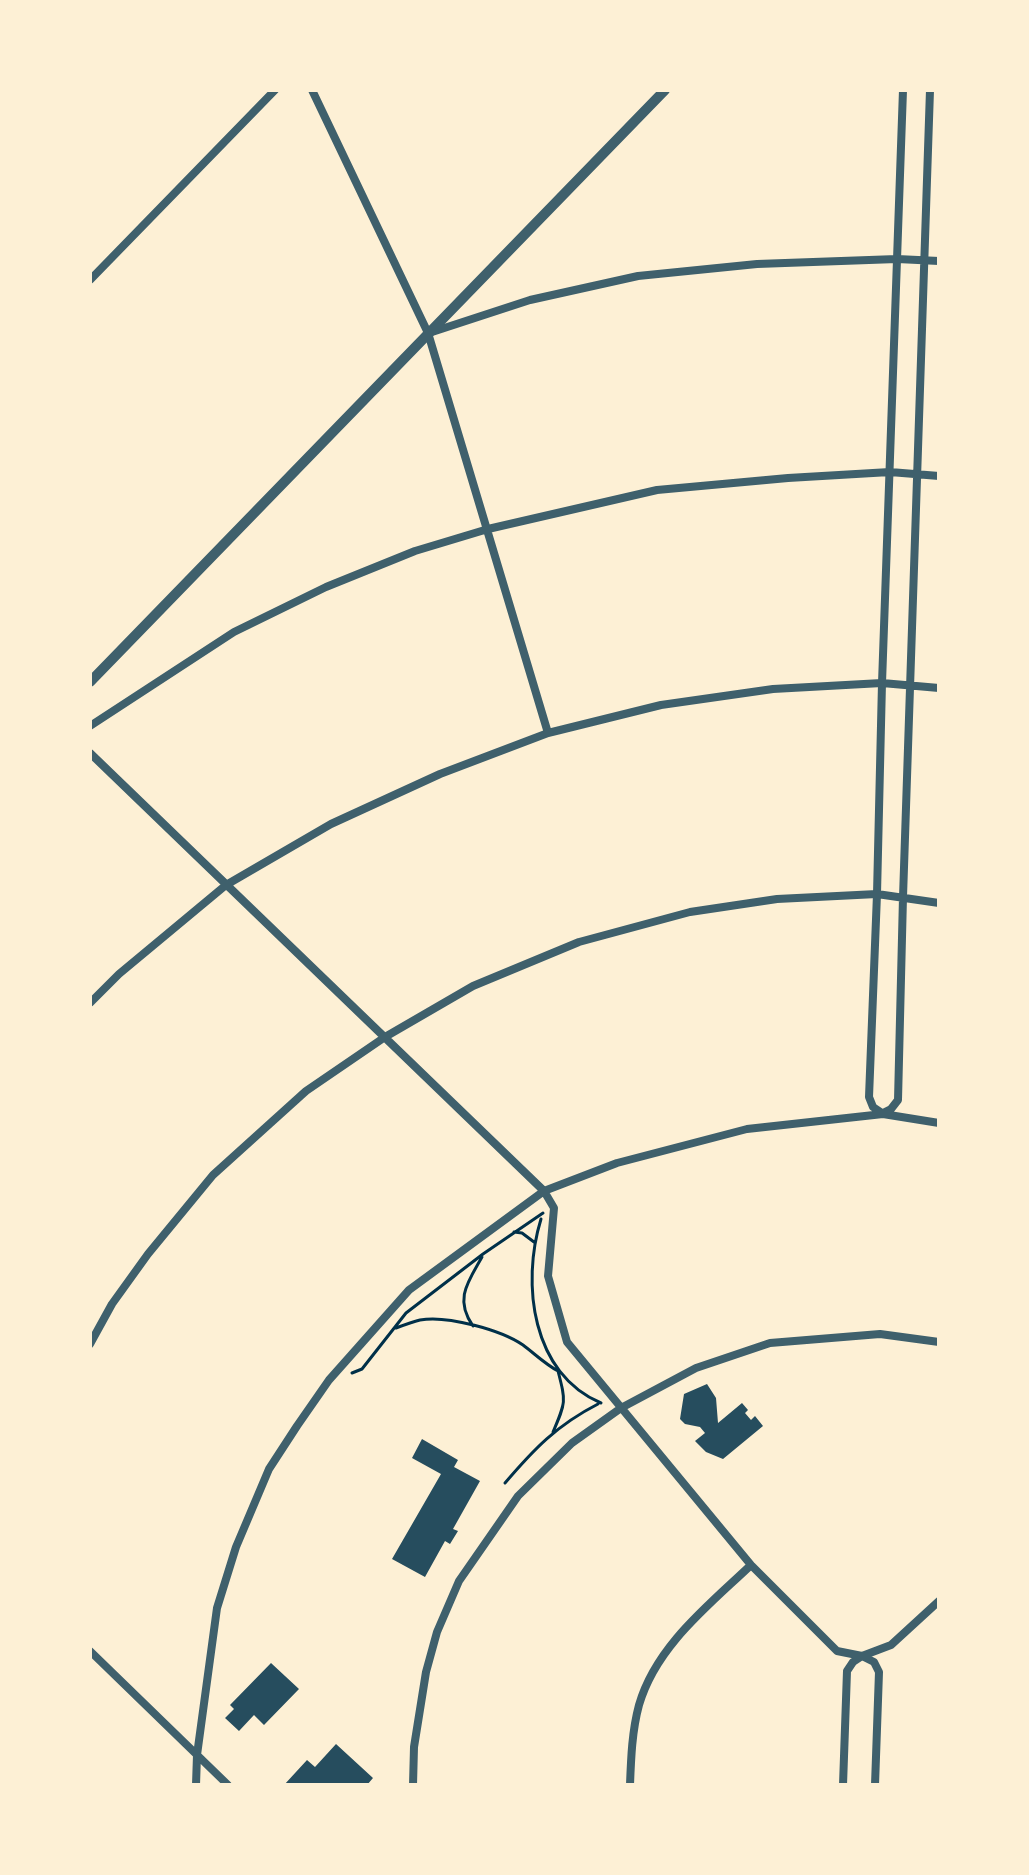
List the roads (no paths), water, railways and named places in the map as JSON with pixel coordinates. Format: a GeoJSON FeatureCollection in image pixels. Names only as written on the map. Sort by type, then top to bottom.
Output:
{"type":"FeatureCollection","features":[{"type":"Feature","properties":{"kind":"street"},"geometry":{"type":"LineString","coordinates":[[90,280],[275,90]]}},
{"type":"Feature","properties":{"kind":"street"},"geometry":{"type":"LineString","coordinates":[[312,90],[428,333],[548,733]]}},
{"type":"Feature","properties":{"kind":"street"},"geometry":{"type":"LineString","coordinates":[[90,682],[665,90]]}},
{"type":"Feature","properties":{"kind":"street"},"geometry":{"type":"LineString","coordinates":[[883,1114],[873,1107],[869,1097],[903,90]]}},
{"type":"Feature","properties":{"kind":"street"},"geometry":{"type":"LineString","coordinates":[[883,1114],[898,1100],[930,90]]}},
{"type":"Feature","properties":{"kind":"street"},"geometry":{"type":"LineString","coordinates":[[428,333],[530,300],[638,276],[757,264],[897,259],[939,261]]}},
{"type":"Feature","properties":{"kind":"street"},"geometry":{"type":"LineString","coordinates":[[90,726],[234,632],[326,587],[415,551],[488,529],[657,490],[890,472],[939,476]]}},
{"type":"Feature","properties":{"kind":"street"},"geometry":{"type":"LineString","coordinates":[[90,1003],[119,974],[226,885],[331,824],[440,774],[548,733],[661,705],[773,689],[882,683],[939,688]]}},
{"type":"Feature","properties":{"kind":"street"},"geometry":{"type":"LineString","coordinates":[[90,753],[544,1191],[554,1208],[548,1276],[567,1342],[751,1565],[837,1651],[874,1662],[879,1672],[875,1785]]}},
{"type":"Feature","properties":{"kind":"street"},"geometry":{"type":"LineString","coordinates":[[90,1344],[112,1304],[148,1254],[213,1175],[306,1091],[385,1037],[473,986],[579,942],[690,912],[777,899],[877,894],[939,903]]}},
{"type":"Feature","properties":{"kind":"street"},"geometry":{"type":"LineString","coordinates":[[196,1785],[197,1755],[217,1608],[236,1547],[269,1469],[329,1380],[409,1290],[544,1191],[617,1163],[747,1129],[883,1114],[939,1123]]}},
{"type":"Feature","properties":{"kind":"street"},"geometry":{"type":"LineString","coordinates":[[413,1785],[414,1747],[426,1672],[437,1632],[459,1581],[518,1496],[572,1443],[621,1408],[696,1368],[770,1343],[880,1334],[939,1342]]}},
{"type":"Feature","properties":{"kind":"street"},"geometry":{"type":"LineString","coordinates":[[630,1785],[632,1739],[637,1714],[657,1665],[690,1623],[751,1565]]}},
{"type":"Feature","properties":{"kind":"street"},"geometry":{"type":"LineString","coordinates":[[843,1785],[847,1671],[862,1656],[891,1645],[939,1601]]}},
{"type":"Feature","properties":{"kind":"street"},"geometry":{"type":"LineString","coordinates":[[90,1651],[228,1785]]}}]}
